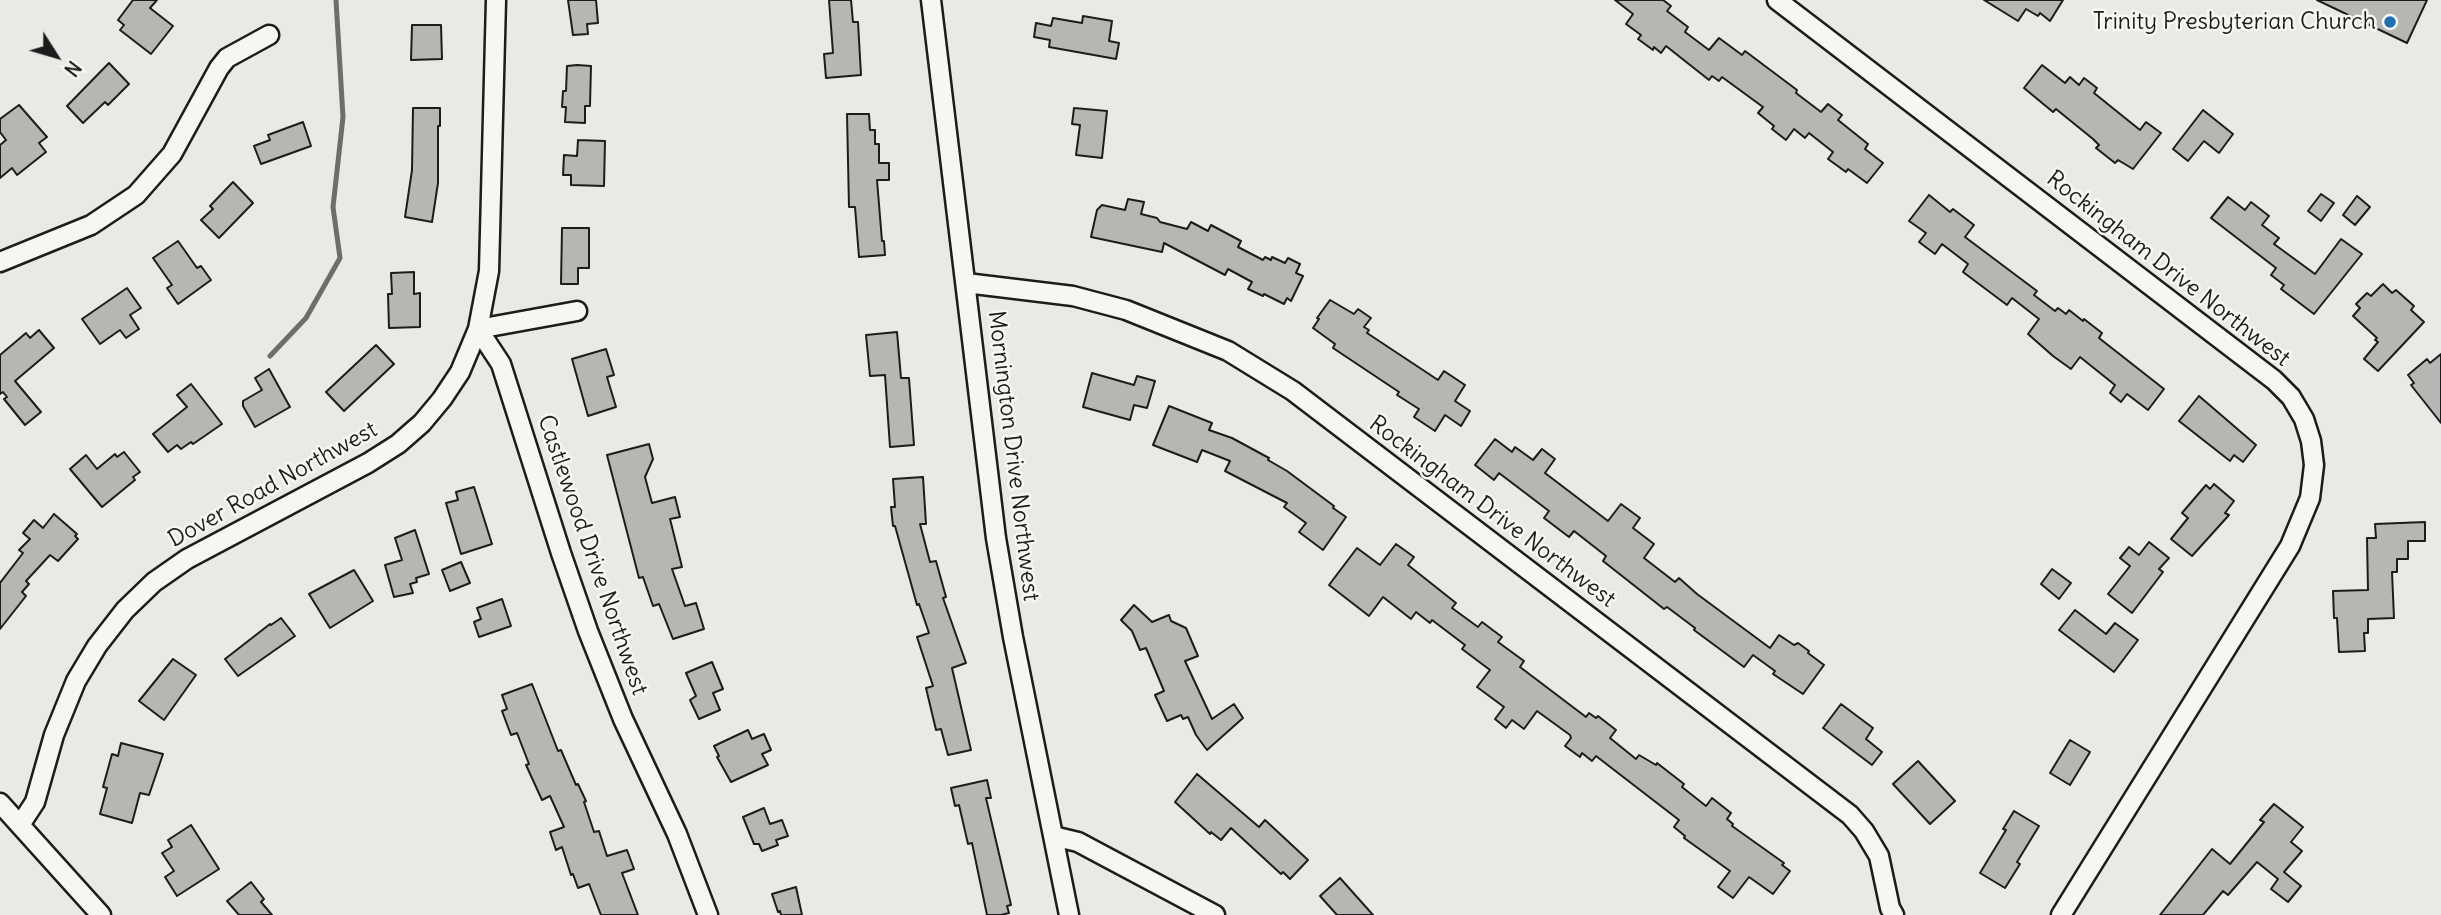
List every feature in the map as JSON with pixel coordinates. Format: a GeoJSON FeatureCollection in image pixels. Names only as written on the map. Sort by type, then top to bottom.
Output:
{"type":"FeatureCollection","features":[{"type":"Feature","properties":{"kind":"street","name":"Dover Road Northwest"},"geometry":{"type":"LineString","coordinates":[[20,825],[35,802],[54,735],[76,681],[97,646],[125,610],[155,582],[187,559],[368,463],[398,444],[422,423],[460,372],[478,329],[489,271],[496,0]]}},
{"type":"Feature","properties":{"kind":"street","name":"Mornington Drive Northwest"},"geometry":{"type":"LineString","coordinates":[[931,0],[996,538],[1013,638],[1069,915]]}},
{"type":"Feature","properties":{"kind":"street","name":"Rockingham Drive Northwest"},"geometry":{"type":"LineString","coordinates":[[1777,0],[2274,380],[2291,397],[2304,419],[2311,441],[2314,465],[2310,498],[2290,546],[2061,915]]}},
{"type":"Feature","properties":{"kind":"street"},"geometry":{"type":"LineString","coordinates":[[0,262],[91,225],[136,195],[172,155],[227,58],[269,35]]}},
{"type":"Feature","properties":{"kind":"street","name":"Rockingham Drive Northwest"},"geometry":{"type":"LineString","coordinates":[[966,283],[1073,296],[1126,310],[1228,351],[1293,391],[1850,815],[1864,831],[1879,856],[1890,908],[1894,915]]}},
{"type":"Feature","properties":{"kind":"street"},"geometry":{"type":"LineString","coordinates":[[478,329],[577,311]]}},
{"type":"Feature","properties":{"kind":"street","name":"Castlewood Drive Northwest"},"geometry":{"type":"LineString","coordinates":[[478,329],[501,364],[588,631],[623,719],[677,834],[708,915]]}},
{"type":"Feature","properties":{"kind":"street"},"geometry":{"type":"LineString","coordinates":[[0,803],[101,915]]}},
{"type":"Feature","properties":{"kind":"street"},"geometry":{"type":"LineString","coordinates":[[1053,836],[1078,842],[1215,915]]}},
{"type":"Feature","properties":{"kind":"building"},"geometry":{"type":"Polygon","coordinates":[[[133,0],[157,0],[150,8],[173,26],[151,54],[120,30],[124,25],[118,20],[133,0]]]}},
{"type":"Feature","properties":{"kind":"building"},"geometry":{"type":"Polygon","coordinates":[[[568,0],[596,0],[598,23],[587,24],[588,34],[573,35],[568,0]]]}},
{"type":"Feature","properties":{"kind":"building"},"geometry":{"type":"Polygon","coordinates":[[[829,0],[851,0],[853,22],[858,22],[861,75],[826,78],[824,54],[833,53],[829,0]]]}},
{"type":"Feature","properties":{"kind":"building"},"geometry":{"type":"Polygon","coordinates":[[[1615,0],[1663,0],[1671,6],[1667,11],[1688,27],[1685,32],[1709,50],[1719,38],[1742,55],[1745,51],[1797,90],[1796,93],[1821,112],[1828,104],[1842,115],[1838,120],[1868,144],[1865,149],[1883,163],[1867,183],[1828,159],[1833,152],[1809,133],[1805,138],[1794,129],[1786,140],[1758,113],[1763,107],[1722,77],[1719,81],[1712,76],[1709,80],[1666,46],[1661,53],[1638,39],[1641,35],[1626,24],[1633,14],[1615,0]]]}},
{"type":"Feature","properties":{"kind":"building"},"geometry":{"type":"Polygon","coordinates":[[[1984,0],[2063,0],[2050,21],[2040,13],[2038,16],[2026,9],[2018,21],[1984,0]]]}},
{"type":"Feature","properties":{"kind":"building","name":"Trinity Presbyterian Church"},"geometry":{"type":"Polygon","coordinates":[[[2317,0],[2427,0],[2407,43],[2317,0]]]}},
{"type":"Feature","properties":{"kind":"building"},"geometry":{"type":"Polygon","coordinates":[[[1083,16],[1112,21],[1109,41],[1119,43],[1116,59],[1049,47],[1050,40],[1034,37],[1036,23],[1051,26],[1053,18],[1082,23],[1083,16]]]}},
{"type":"Feature","properties":{"kind":"building"},"geometry":{"type":"Polygon","coordinates":[[[412,25],[441,25],[442,59],[411,60],[412,25]]]}},
{"type":"Feature","properties":{"kind":"building"},"geometry":{"type":"Polygon","coordinates":[[[109,63],[129,84],[108,105],[105,102],[83,123],[67,106],[109,63]]]}},
{"type":"Feature","properties":{"kind":"building"},"geometry":{"type":"Polygon","coordinates":[[[2042,65],[2065,83],[2070,77],[2079,85],[2084,78],[2097,88],[2094,93],[2140,130],[2146,122],[2161,133],[2133,169],[2118,160],[2115,163],[2096,148],[2099,145],[2093,139],[2056,109],[2053,112],[2024,88],[2042,65]]]}},
{"type":"Feature","properties":{"kind":"building"},"geometry":{"type":"Polygon","coordinates":[[[567,66],[591,66],[590,106],[585,106],[585,123],[565,122],[566,107],[562,107],[567,66]]]}},
{"type":"Feature","properties":{"kind":"building"},"geometry":{"type":"Polygon","coordinates":[[[19,105],[47,137],[39,143],[46,152],[17,175],[12,168],[0,178],[0,145],[6,140],[0,132],[0,119],[19,105]]]}},
{"type":"Feature","properties":{"kind":"building"},"geometry":{"type":"Polygon","coordinates":[[[413,108],[440,108],[438,183],[432,222],[405,217],[412,170],[413,108]]]}},
{"type":"Feature","properties":{"kind":"building"},"geometry":{"type":"Polygon","coordinates":[[[1074,108],[1107,111],[1102,158],[1076,155],[1080,125],[1072,124],[1074,108]]]}},
{"type":"Feature","properties":{"kind":"building"},"geometry":{"type":"Polygon","coordinates":[[[2203,110],[2233,134],[2219,153],[2204,141],[2188,161],[2173,149],[2203,110]]]}},
{"type":"Feature","properties":{"kind":"building"},"geometry":{"type":"Polygon","coordinates":[[[847,114],[869,114],[870,130],[875,130],[875,144],[879,144],[879,163],[889,163],[889,180],[877,180],[885,255],[859,257],[855,207],[849,207],[847,114]]]}},
{"type":"Feature","properties":{"kind":"building"},"geometry":{"type":"Polygon","coordinates":[[[303,122],[311,146],[261,164],[254,146],[270,140],[268,135],[303,122]]]}},
{"type":"Feature","properties":{"kind":"building"},"geometry":{"type":"Polygon","coordinates":[[[578,140],[605,141],[604,186],[571,185],[571,175],[563,175],[564,155],[577,156],[578,140]]]}},
{"type":"Feature","properties":{"kind":"building"},"geometry":{"type":"Polygon","coordinates":[[[233,182],[253,203],[219,238],[201,220],[213,209],[210,206],[233,182]]]}},
{"type":"Feature","properties":{"kind":"building"},"geometry":{"type":"Polygon","coordinates":[[[2321,194],[2334,203],[2321,221],[2308,211],[2321,194]]]}},
{"type":"Feature","properties":{"kind":"building"},"geometry":{"type":"Polygon","coordinates":[[[1929,195],[1950,212],[1953,209],[1974,225],[1965,237],[2037,291],[2034,295],[2055,311],[2058,308],[2066,314],[2069,310],[2083,321],[2084,319],[2102,333],[2099,338],[2164,389],[2148,410],[2127,394],[2121,402],[2110,393],[2115,385],[2080,357],[2071,369],[2053,356],[2028,334],[2039,319],[2012,298],[2007,305],[1963,272],[1968,264],[1942,244],[1935,254],[1919,242],[1926,233],[1909,221],[1929,195]]]}},
{"type":"Feature","properties":{"kind":"building"},"geometry":{"type":"Polygon","coordinates":[[[2357,196],[2370,207],[2355,225],[2343,215],[2357,196]]]}},
{"type":"Feature","properties":{"kind":"building"},"geometry":{"type":"Polygon","coordinates":[[[2228,197],[2245,210],[2251,202],[2269,216],[2262,225],[2279,238],[2274,244],[2315,274],[2341,239],[2362,254],[2314,314],[2281,289],[2284,285],[2271,275],[2276,268],[2211,218],[2228,197]]]}},
{"type":"Feature","properties":{"kind":"building"},"geometry":{"type":"Polygon","coordinates":[[[1128,199],[1144,202],[1141,214],[1157,218],[1160,222],[1187,229],[1191,222],[1208,231],[1211,225],[1241,241],[1238,247],[1263,260],[1265,257],[1271,260],[1272,257],[1285,263],[1288,258],[1300,264],[1296,273],[1303,276],[1291,301],[1287,298],[1284,304],[1264,294],[1263,296],[1248,289],[1252,282],[1228,269],[1225,275],[1164,243],[1162,252],[1091,237],[1097,210],[1102,205],[1125,210],[1128,199]]]}},
{"type":"Feature","properties":{"kind":"building"},"geometry":{"type":"Polygon","coordinates":[[[562,228],[589,228],[589,268],[578,268],[578,284],[561,284],[562,228]]]}},
{"type":"Feature","properties":{"kind":"building"},"geometry":{"type":"Polygon","coordinates":[[[178,241],[197,268],[201,266],[211,280],[178,304],[167,288],[172,285],[153,258],[178,241]]]}},
{"type":"Feature","properties":{"kind":"building"},"geometry":{"type":"Polygon","coordinates":[[[414,272],[414,294],[420,293],[420,327],[389,328],[388,294],[392,294],[391,273],[414,272]]]}},
{"type":"Feature","properties":{"kind":"building"},"geometry":{"type":"Polygon","coordinates":[[[2383,284],[2392,293],[2396,290],[2414,306],[2411,310],[2424,322],[2378,371],[2364,359],[2378,342],[2375,340],[2377,338],[2353,316],[2360,308],[2356,304],[2367,293],[2371,296],[2383,284]]]}},
{"type":"Feature","properties":{"kind":"building"},"geometry":{"type":"Polygon","coordinates":[[[127,288],[141,308],[130,315],[139,329],[126,338],[120,330],[100,344],[82,319],[127,288]]]}},
{"type":"Feature","properties":{"kind":"building"},"geometry":{"type":"Polygon","coordinates":[[[1330,300],[1354,314],[1358,309],[1371,318],[1364,327],[1369,330],[1367,333],[1438,380],[1444,371],[1465,385],[1455,401],[1470,411],[1461,426],[1445,415],[1435,431],[1414,417],[1419,409],[1397,395],[1399,392],[1333,348],[1335,344],[1313,328],[1330,300]]]}},
{"type":"Feature","properties":{"kind":"building"},"geometry":{"type":"Polygon","coordinates":[[[39,330],[54,348],[15,381],[41,412],[25,425],[4,399],[7,397],[3,392],[0,394],[0,355],[26,333],[30,338],[39,330]]]}},
{"type":"Feature","properties":{"kind":"building"},"geometry":{"type":"Polygon","coordinates":[[[897,332],[901,378],[909,378],[914,445],[890,447],[885,375],[870,376],[866,335],[897,332]]]}},
{"type":"Feature","properties":{"kind":"building"},"geometry":{"type":"Polygon","coordinates":[[[376,345],[394,364],[344,411],[326,392],[376,345]]]}},
{"type":"Feature","properties":{"kind":"building"},"geometry":{"type":"Polygon","coordinates":[[[606,349],[614,375],[607,377],[616,407],[588,416],[572,359],[606,349]]]}},
{"type":"Feature","properties":{"kind":"building"},"geometry":{"type":"Polygon","coordinates":[[[2441,354],[2441,423],[2411,385],[2414,383],[2408,375],[2427,359],[2430,363],[2441,354]]]}},
{"type":"Feature","properties":{"kind":"building"},"geometry":{"type":"Polygon","coordinates":[[[269,369],[290,407],[255,427],[243,401],[262,390],[255,378],[269,369]]]}},
{"type":"Feature","properties":{"kind":"building"},"geometry":{"type":"Polygon","coordinates":[[[1092,373],[1134,385],[1137,376],[1155,381],[1147,408],[1134,405],[1130,420],[1083,407],[1092,373]]]}},
{"type":"Feature","properties":{"kind":"building"},"geometry":{"type":"Polygon","coordinates":[[[191,384],[222,424],[193,444],[191,442],[181,449],[177,445],[168,452],[153,434],[187,407],[177,395],[191,384]]]}},
{"type":"Feature","properties":{"kind":"building"},"geometry":{"type":"Polygon","coordinates":[[[2199,396],[2256,445],[2243,462],[2234,455],[2230,461],[2179,421],[2199,396]]]}},
{"type":"Feature","properties":{"kind":"building"},"geometry":{"type":"Polygon","coordinates":[[[1169,406],[1212,423],[1209,430],[1232,438],[1269,458],[1268,460],[1287,471],[1346,517],[1323,550],[1299,532],[1306,523],[1284,507],[1287,503],[1225,471],[1230,461],[1202,450],[1197,462],[1153,445],[1169,406]]]}},
{"type":"Feature","properties":{"kind":"building"},"geometry":{"type":"Polygon","coordinates":[[[1495,439],[1512,452],[1515,447],[1533,460],[1542,449],[1555,459],[1545,473],[1608,521],[1621,504],[1640,518],[1633,528],[1654,544],[1644,558],[1675,582],[1679,578],[1770,648],[1779,635],[1809,651],[1808,653],[1824,665],[1803,694],[1773,674],[1775,671],[1753,655],[1744,667],[1603,561],[1606,556],[1574,531],[1569,537],[1544,518],[1549,511],[1499,473],[1494,480],[1475,465],[1495,439]]]}},
{"type":"Feature","properties":{"kind":"building"},"geometry":{"type":"Polygon","coordinates":[[[649,444],[653,459],[645,477],[652,503],[675,497],[680,517],[670,519],[682,567],[672,569],[685,606],[696,603],[704,629],[673,639],[659,604],[653,606],[643,577],[639,578],[607,455],[649,444]]]}},
{"type":"Feature","properties":{"kind":"building"},"geometry":{"type":"Polygon","coordinates":[[[124,452],[140,472],[133,477],[135,480],[102,507],[70,469],[86,455],[97,469],[115,454],[117,457],[124,452]]]}},
{"type":"Feature","properties":{"kind":"building"},"geometry":{"type":"Polygon","coordinates":[[[923,477],[926,524],[920,524],[930,562],[936,561],[946,597],[943,598],[966,663],[952,668],[971,750],[948,755],[941,729],[936,730],[926,688],[933,686],[917,637],[929,633],[919,604],[917,605],[893,526],[891,507],[895,507],[893,479],[923,477]]]}},
{"type":"Feature","properties":{"kind":"building"},"geometry":{"type":"Polygon","coordinates":[[[2214,484],[2234,501],[2225,513],[2229,515],[2192,556],[2171,539],[2188,518],[2182,513],[2206,485],[2210,489],[2214,484]]]}},
{"type":"Feature","properties":{"kind":"building"},"geometry":{"type":"Polygon","coordinates":[[[474,487],[492,544],[461,554],[446,503],[458,500],[456,492],[474,487]]]}},
{"type":"Feature","properties":{"kind":"building"},"geometry":{"type":"Polygon","coordinates":[[[54,514],[77,534],[75,536],[78,539],[58,561],[50,555],[26,581],[29,584],[22,592],[26,596],[0,629],[0,583],[23,553],[19,550],[30,539],[23,533],[34,520],[43,528],[54,514]]]}},
{"type":"Feature","properties":{"kind":"building"},"geometry":{"type":"Polygon","coordinates":[[[2425,522],[2425,541],[2408,541],[2408,559],[2397,559],[2397,572],[2392,572],[2394,618],[2368,619],[2368,633],[2364,633],[2365,651],[2339,652],[2333,591],[2368,590],[2367,538],[2376,538],[2375,524],[2425,522]]]}},
{"type":"Feature","properties":{"kind":"building"},"geometry":{"type":"Polygon","coordinates":[[[415,530],[429,574],[416,578],[417,582],[410,584],[413,593],[394,597],[385,565],[402,560],[395,538],[415,530]]]}},
{"type":"Feature","properties":{"kind":"building"},"geometry":{"type":"Polygon","coordinates":[[[2149,542],[2169,558],[2159,569],[2163,572],[2132,613],[2108,594],[2130,566],[2120,558],[2129,547],[2139,555],[2149,542]]]}},
{"type":"Feature","properties":{"kind":"building"},"geometry":{"type":"Polygon","coordinates":[[[1396,544],[1414,557],[1408,565],[1456,603],[1452,608],[1478,627],[1482,622],[1502,637],[1498,642],[1524,661],[1520,667],[1586,717],[1589,713],[1596,718],[1598,716],[1616,730],[1610,738],[1636,759],[1639,755],[1656,765],[1657,763],[1706,806],[1712,798],[1731,813],[1727,819],[1732,826],[1784,863],[1782,865],[1790,871],[1773,894],[1749,877],[1733,898],[1718,887],[1730,871],[1684,838],[1674,827],[1679,820],[1596,756],[1592,761],[1582,753],[1580,757],[1565,746],[1571,738],[1570,735],[1537,711],[1524,729],[1512,720],[1506,728],[1495,719],[1504,707],[1477,687],[1490,670],[1462,649],[1465,645],[1432,620],[1430,623],[1416,612],[1411,619],[1383,597],[1369,616],[1329,585],[1357,548],[1380,565],[1396,544]]]}},
{"type":"Feature","properties":{"kind":"building"},"geometry":{"type":"Polygon","coordinates":[[[461,562],[470,583],[450,591],[442,570],[461,562]]]}},
{"type":"Feature","properties":{"kind":"building"},"geometry":{"type":"Polygon","coordinates":[[[2052,569],[2071,583],[2059,599],[2041,584],[2052,569]]]}},
{"type":"Feature","properties":{"kind":"building"},"geometry":{"type":"Polygon","coordinates":[[[354,570],[373,601],[330,628],[309,594],[354,570]]]}},
{"type":"Feature","properties":{"kind":"building"},"geometry":{"type":"Polygon","coordinates":[[[502,599],[511,626],[479,637],[474,622],[481,619],[477,608],[502,599]]]}},
{"type":"Feature","properties":{"kind":"building"},"geometry":{"type":"Polygon","coordinates":[[[1134,605],[1152,622],[1169,615],[1171,621],[1186,628],[1198,656],[1185,661],[1212,719],[1234,704],[1243,718],[1207,750],[1188,717],[1183,719],[1181,715],[1167,721],[1155,695],[1164,691],[1146,648],[1140,650],[1132,631],[1121,620],[1134,605]]]}},
{"type":"Feature","properties":{"kind":"building"},"geometry":{"type":"Polygon","coordinates":[[[2075,610],[2106,634],[2115,623],[2138,640],[2114,672],[2059,630],[2075,610]]]}},
{"type":"Feature","properties":{"kind":"building"},"geometry":{"type":"Polygon","coordinates":[[[281,618],[295,636],[238,676],[225,659],[281,618]]]}},
{"type":"Feature","properties":{"kind":"building"},"geometry":{"type":"Polygon","coordinates":[[[173,659],[196,675],[164,720],[139,701],[173,659]]]}},
{"type":"Feature","properties":{"kind":"building"},"geometry":{"type":"Polygon","coordinates":[[[712,662],[723,689],[713,693],[720,710],[699,719],[690,700],[696,696],[686,673],[712,662]]]}},
{"type":"Feature","properties":{"kind":"building"},"geometry":{"type":"Polygon","coordinates":[[[532,684],[558,751],[561,750],[586,801],[584,802],[594,832],[599,831],[607,856],[627,850],[634,869],[622,873],[638,915],[601,915],[589,884],[578,888],[562,847],[556,850],[550,832],[564,827],[550,796],[542,800],[526,765],[529,764],[517,733],[511,735],[502,711],[507,709],[502,695],[532,684]]]}},
{"type":"Feature","properties":{"kind":"building"},"geometry":{"type":"Polygon","coordinates":[[[1841,704],[1873,728],[1866,739],[1882,752],[1872,765],[1823,728],[1841,704]]]}},
{"type":"Feature","properties":{"kind":"building"},"geometry":{"type":"Polygon","coordinates":[[[748,730],[752,739],[764,734],[771,750],[762,754],[768,765],[731,782],[714,746],[748,730]]]}},
{"type":"Feature","properties":{"kind":"building"},"geometry":{"type":"Polygon","coordinates":[[[2070,740],[2090,752],[2070,785],[2050,773],[2070,740]]]}},
{"type":"Feature","properties":{"kind":"building"},"geometry":{"type":"Polygon","coordinates":[[[121,743],[163,754],[149,795],[140,793],[132,823],[100,814],[107,788],[103,787],[112,754],[118,756],[121,743]]]}},
{"type":"Feature","properties":{"kind":"building"},"geometry":{"type":"Polygon","coordinates":[[[1918,761],[1955,801],[1930,824],[1893,784],[1918,761]]]}},
{"type":"Feature","properties":{"kind":"building"},"geometry":{"type":"Polygon","coordinates":[[[1197,774],[1259,827],[1265,820],[1308,860],[1290,879],[1283,872],[1281,874],[1231,828],[1221,840],[1211,832],[1210,834],[1175,802],[1197,774]]]}},
{"type":"Feature","properties":{"kind":"building"},"geometry":{"type":"Polygon","coordinates":[[[987,780],[991,798],[986,798],[1011,905],[1007,906],[1009,913],[1001,915],[987,915],[972,843],[968,844],[959,805],[955,806],[951,788],[987,780]]]}},
{"type":"Feature","properties":{"kind":"building"},"geometry":{"type":"Polygon","coordinates":[[[2274,804],[2303,827],[2291,842],[2302,851],[2284,872],[2301,886],[2288,902],[2271,889],[2278,879],[2257,862],[2228,895],[2223,891],[2203,915],[2160,915],[2212,849],[2230,864],[2264,822],[2260,820],[2274,804]]]}},
{"type":"Feature","properties":{"kind":"building"},"geometry":{"type":"Polygon","coordinates":[[[764,808],[770,824],[782,820],[788,836],[776,840],[778,845],[762,851],[759,844],[754,844],[743,817],[764,808]]]}},
{"type":"Feature","properties":{"kind":"building"},"geometry":{"type":"Polygon","coordinates":[[[2014,811],[2039,826],[2005,888],[1980,873],[2006,830],[2003,829],[2014,811]]]}},
{"type":"Feature","properties":{"kind":"building"},"geometry":{"type":"Polygon","coordinates":[[[191,825],[219,869],[177,896],[165,877],[174,871],[162,853],[172,847],[168,840],[191,825]]]}},
{"type":"Feature","properties":{"kind":"building"},"geometry":{"type":"Polygon","coordinates":[[[1340,878],[1373,915],[1337,915],[1320,896],[1340,878]]]}},
{"type":"Feature","properties":{"kind":"building"},"geometry":{"type":"Polygon","coordinates":[[[251,882],[264,899],[261,902],[272,915],[239,915],[227,901],[251,882]]]}},
{"type":"Feature","properties":{"kind":"building"},"geometry":{"type":"Polygon","coordinates":[[[796,887],[802,915],[781,915],[772,894],[796,887]]]}},
{"type":"Feature","properties":{"kind":"waterway"},"geometry":{"type":"LineString","coordinates":[[270,356],[306,318],[340,258],[333,207],[343,117],[336,0]]}},
{"type":"Feature","properties":{"kind":"place","name":"Trinity Presbyterian Church"},"geometry":{"type":"Point","coordinates":[2390,22]}}]}
